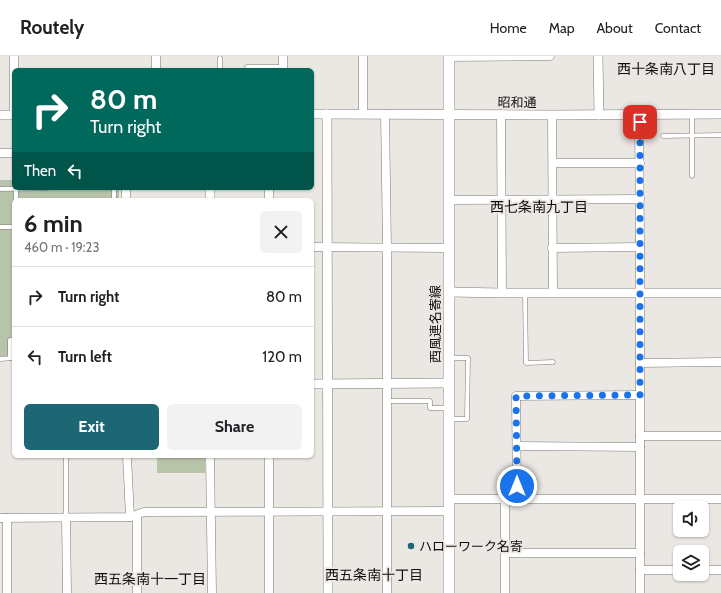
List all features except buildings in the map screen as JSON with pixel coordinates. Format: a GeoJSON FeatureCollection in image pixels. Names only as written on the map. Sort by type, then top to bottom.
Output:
{"type":"FeatureCollection","features":[{"type":"Feature","properties":{"kind":"main road","name":"西風連名寄線"},"geometry":{"type":"LineString","coordinates":[[449,56],[449,593]]}},
{"type":"Feature","properties":{"kind":"street"},"geometry":{"type":"LineString","coordinates":[[14,56],[14,68]]}},
{"type":"Feature","properties":{"kind":"street"},"geometry":{"type":"LineString","coordinates":[[156,56],[156,68]]}},
{"type":"Feature","properties":{"kind":"street"},"geometry":{"type":"LineString","coordinates":[[283,56],[283,68]]}},
{"type":"Feature","properties":{"kind":"street"},"geometry":{"type":"LineString","coordinates":[[363,56],[363,114]]}},
{"type":"Feature","properties":{"kind":"street"},"geometry":{"type":"LineString","coordinates":[[449,56],[550,56]]}},
{"type":"Feature","properties":{"kind":"street"},"geometry":{"type":"LineString","coordinates":[[598,56],[599,114]]}},
{"type":"Feature","properties":{"kind":"street","name":"昭和通"},"geometry":{"type":"LineString","coordinates":[[314,114],[721,114]]}},
{"type":"Feature","properties":{"kind":"street"},"geometry":{"type":"LineString","coordinates":[[327,114],[328,593]]}},
{"type":"Feature","properties":{"kind":"street"},"geometry":{"type":"LineString","coordinates":[[385,114],[387,593]]}},
{"type":"Feature","properties":{"kind":"street"},"geometry":{"type":"LineString","coordinates":[[501,114],[502,293]]}},
{"type":"Feature","properties":{"kind":"street"},"geometry":{"type":"LineString","coordinates":[[639,114],[640,593]]}},
{"type":"Feature","properties":{"kind":"street"},"geometry":{"type":"LineString","coordinates":[[0,115],[12,115]]}},
{"type":"Feature","properties":{"kind":"street"},"geometry":{"type":"LineString","coordinates":[[552,115],[553,293]]}},
{"type":"Feature","properties":{"kind":"street"},"geometry":{"type":"LineString","coordinates":[[0,152],[12,152]]}},
{"type":"Feature","properties":{"kind":"street"},"geometry":{"type":"LineString","coordinates":[[553,163],[640,163]]}},
{"type":"Feature","properties":{"kind":"street"},"geometry":{"type":"LineString","coordinates":[[449,200],[640,199]]}},
{"type":"Feature","properties":{"kind":"street"},"geometry":{"type":"LineString","coordinates":[[314,247],[449,248]]}},
{"type":"Feature","properties":{"kind":"street"},"geometry":{"type":"LineString","coordinates":[[552,248],[640,247]]}},
{"type":"Feature","properties":{"kind":"street"},"geometry":{"type":"LineString","coordinates":[[449,292],[721,293]]}},
{"type":"Feature","properties":{"kind":"street"},"geometry":{"type":"LineString","coordinates":[[640,363],[721,362]]}},
{"type":"Feature","properties":{"kind":"street"},"geometry":{"type":"LineString","coordinates":[[314,384],[449,384]]}},
{"type":"Feature","properties":{"kind":"street"},"geometry":{"type":"LineString","coordinates":[[517,498],[516,396],[640,395]]}},
{"type":"Feature","properties":{"kind":"street"},"geometry":{"type":"LineString","coordinates":[[640,436],[721,436]]}},
{"type":"Feature","properties":{"kind":"street"},"geometry":{"type":"LineString","coordinates":[[517,446],[640,447]]}},
{"type":"Feature","properties":{"kind":"street"},"geometry":{"type":"LineString","coordinates":[[128,458],[137,593]]}},
{"type":"Feature","properties":{"kind":"street"},"geometry":{"type":"LineString","coordinates":[[210,458],[212,593]]}},
{"type":"Feature","properties":{"kind":"street"},"geometry":{"type":"LineString","coordinates":[[269,458],[269,593]]}},
{"type":"Feature","properties":{"kind":"street"},"geometry":{"type":"LineString","coordinates":[[449,499],[721,499]]}},
{"type":"Feature","properties":{"kind":"street"},"geometry":{"type":"LineString","coordinates":[[505,499],[505,593]]}},
{"type":"Feature","properties":{"kind":"street"},"geometry":{"type":"LineString","coordinates":[[7,593],[4,518],[133,516],[144,512],[449,511]]}},
{"type":"Feature","properties":{"kind":"street"},"geometry":{"type":"LineString","coordinates":[[66,517],[67,593]]}},
{"type":"Feature","properties":{"kind":"street"},"geometry":{"type":"LineString","coordinates":[[505,554],[640,553]]}},
{"type":"Feature","properties":{"kind":"street"},"geometry":{"type":"LineString","coordinates":[[640,570],[673,570]]}},
{"type":"Feature","properties":{"kind":"street"},"geometry":{"type":"LineString","coordinates":[[709,570],[721,570]]}},
{"type":"Feature","properties":{"kind":"lane"},"geometry":{"type":"LineString","coordinates":[[220,58],[220,68]]}},
{"type":"Feature","properties":{"kind":"lane"},"geometry":{"type":"LineString","coordinates":[[247,67],[283,68]]}},
{"type":"Feature","properties":{"kind":"lane"},"geometry":{"type":"LineString","coordinates":[[692,114],[692,176]]}},
{"type":"Feature","properties":{"kind":"lane"},"geometry":{"type":"LineString","coordinates":[[663,136],[721,134]]}},
{"type":"Feature","properties":{"kind":"lane"},"geometry":{"type":"LineString","coordinates":[[0,188],[12,188]]}},
{"type":"Feature","properties":{"kind":"lane"},"geometry":{"type":"LineString","coordinates":[[0,227],[12,227]]}},
{"type":"Feature","properties":{"kind":"lane"},"geometry":{"type":"LineString","coordinates":[[525,293],[526,363],[553,362]]}},
{"type":"Feature","properties":{"kind":"lane"},"geometry":{"type":"LineString","coordinates":[[0,359],[12,358],[10,340],[12,340]]}},
{"type":"Feature","properties":{"kind":"lane"},"geometry":{"type":"LineString","coordinates":[[386,401],[430,401],[430,408],[467,419],[468,358],[449,358]]}},
{"type":"Feature","properties":{"kind":"lane"},"geometry":{"type":"LineString","coordinates":[[66,458],[66,517]]}},
{"type":"Feature","properties":{"kind":"green space"},"geometry":{"type":"Polygon","coordinates":[[[0,180],[12,180],[12,190],[119,190],[119,198],[12,198],[12,356],[0,356],[0,180]]]}},
{"type":"Feature","properties":{"kind":"green space"},"geometry":{"type":"Polygon","coordinates":[[[157,458],[205,458],[205,473],[157,473],[157,458]]]}},
{"type":"Feature","properties":{"kind":"place","name":"ハローワーク名寄"},"geometry":{"type":"Point","coordinates":[411,546]}},
{"type":"Feature","properties":{"kind":"district","name":"西十条南八丁目"},"geometry":{"type":"Point","coordinates":[666,69]}},
{"type":"Feature","properties":{"kind":"district","name":"西七条南九丁目"},"geometry":{"type":"Point","coordinates":[539,207]}},
{"type":"Feature","properties":{"kind":"district","name":"西五条南十丁目"},"geometry":{"type":"Point","coordinates":[374,575]}},
{"type":"Feature","properties":{"kind":"district","name":"西五条南十一丁目"},"geometry":{"type":"Point","coordinates":[150,579]}},
{"type":"Feature","properties":{"kind":"route"},"geometry":{"type":"LineString","coordinates":[[517,486],[516,396],[640,395],[640,122]]}}]}
